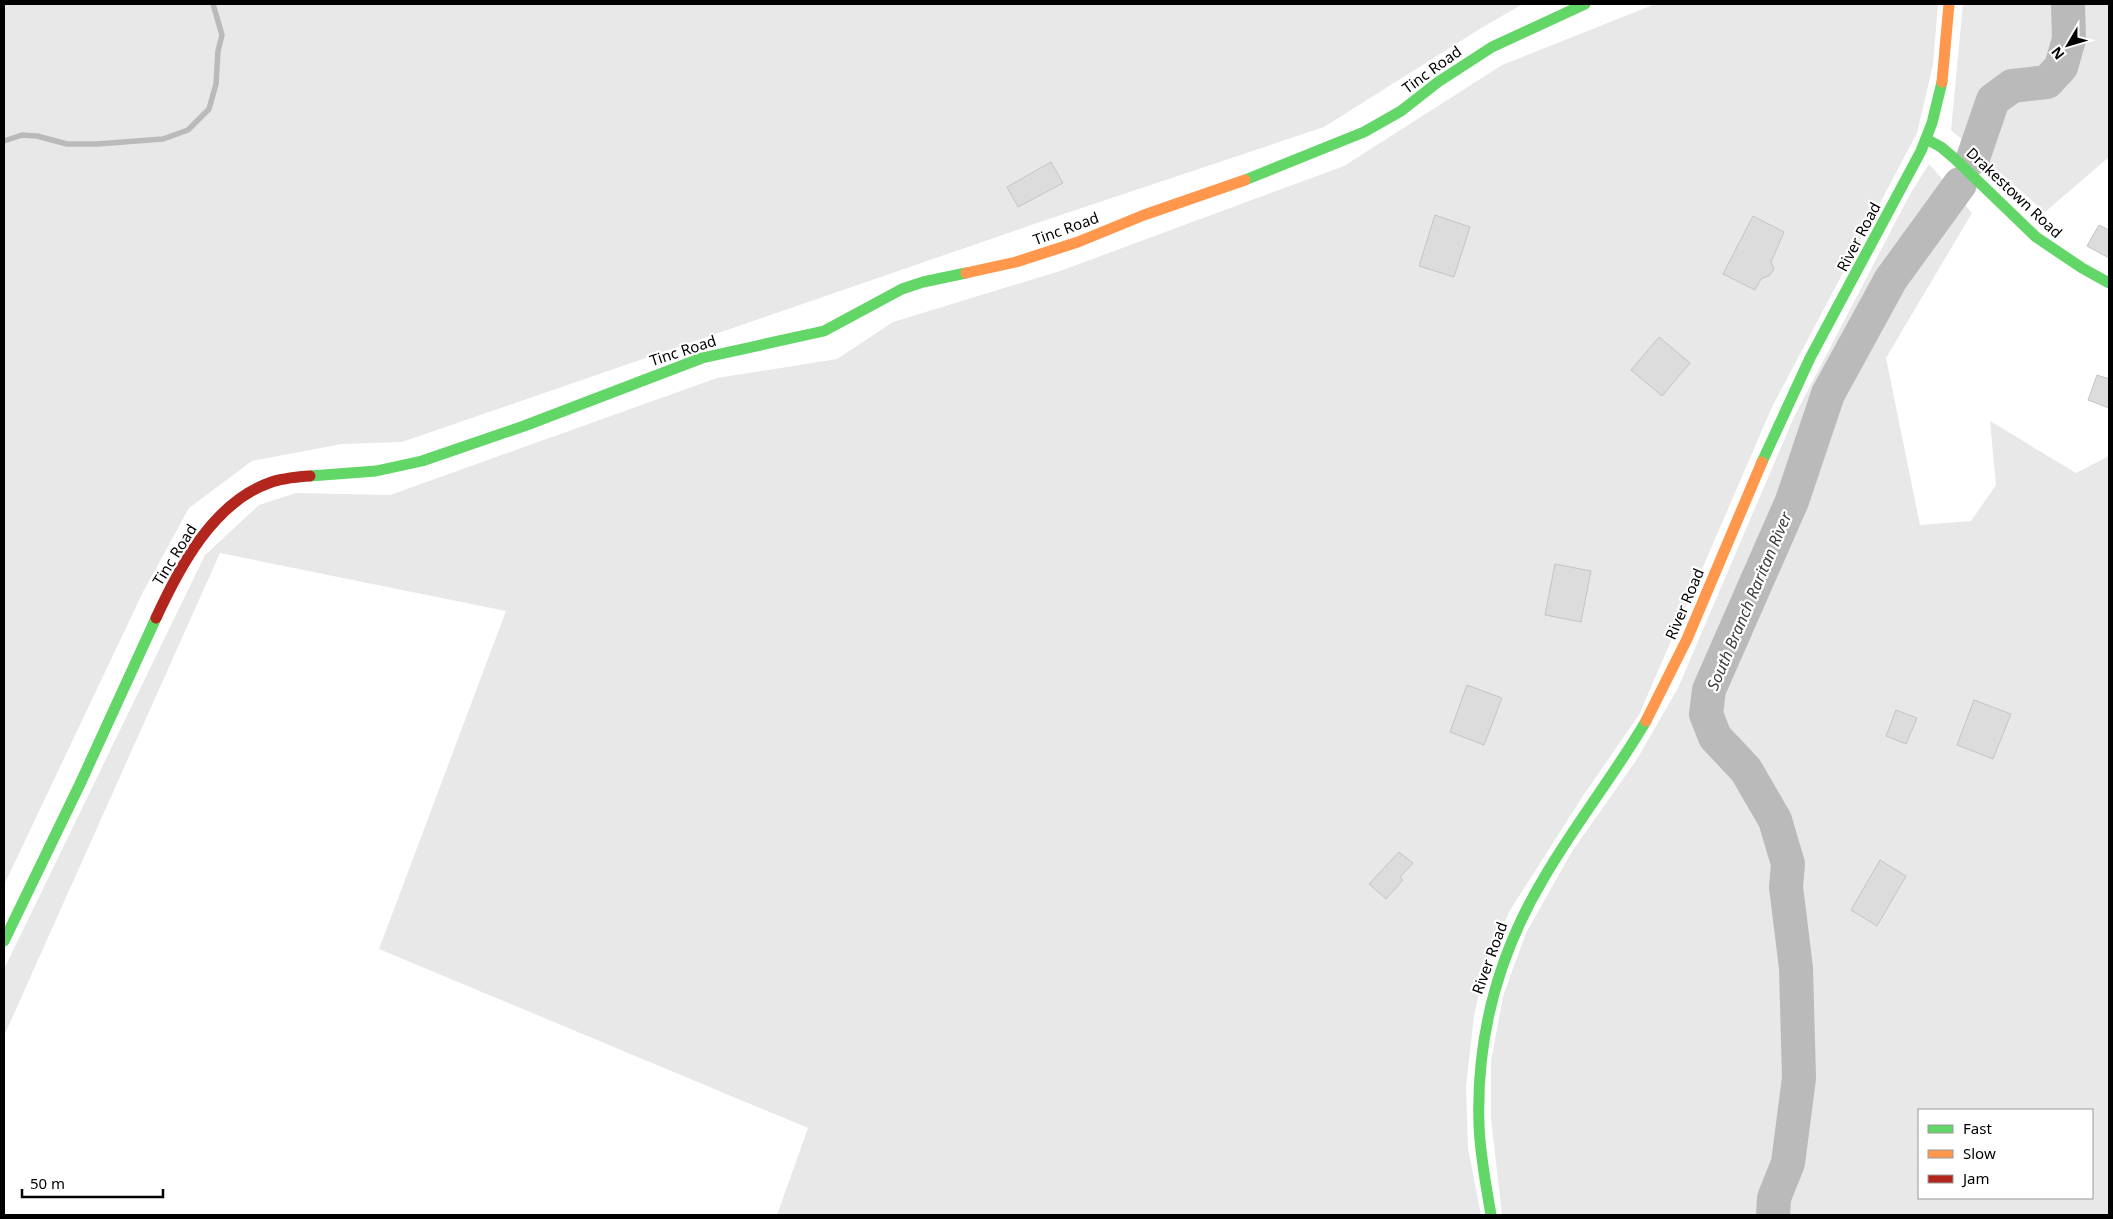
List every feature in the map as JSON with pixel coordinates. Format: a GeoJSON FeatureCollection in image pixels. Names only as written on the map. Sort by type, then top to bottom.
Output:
{"type":"FeatureCollection","features":[{"type":"Feature","properties":{"kind":"street","name":"Tinc Road"},"geometry":{"type":"LineString","coordinates":[[4,941],[80,784],[167,594],[189,555],[204,534],[248,493],[269,483],[293,477],[376,471],[422,461],[524,426],[702,358],[824,331],[902,289],[922,282],[1016,262],[1078,242],[1144,215],[1255,176],[1364,132],[1401,111],[1438,82],[1492,47],[1585,4]]}},
{"type":"Feature","properties":{"kind":"street","name":"River Road"},"geometry":{"type":"LineString","coordinates":[[1491,1215],[1479,1136],[1480,1060],[1490,999],[1507,948],[1544,877],[1631,746],[1672,670],[1788,402],[1914,166],[1936,109],[1943,71],[1949,4]]}},
{"type":"Feature","properties":{"kind":"street","name":"Drakestown Road"},"geometry":{"type":"LineString","coordinates":[[1926,139],[1941,147],[1954,158],[2019,222],[2056,253],[2109,283]]}},
{"type":"Feature","properties":{"kind":"shaded area"},"geometry":{"type":"Polygon","coordinates":[[[4,4],[1523,4],[1324,127],[1046,220],[402,442],[342,444],[252,461],[189,508],[143,592],[4,885],[4,4]]]}},
{"type":"Feature","properties":{"kind":"shaded area"},"geometry":{"type":"Polygon","coordinates":[[[1655,4],[1938,4],[1933,65],[1917,133],[1772,407],[1639,715],[1583,796],[1509,912],[1483,975],[1474,1016],[1466,1086],[1468,1148],[1481,1215],[777,1215],[808,1128],[379,949],[506,611],[220,553],[4,1036],[4,969],[205,555],[259,505],[296,493],[390,495],[717,378],[837,359],[893,322],[1060,271],[1344,166],[1502,65],[1655,4]]]}},
{"type":"Feature","properties":{"kind":"shaded area"},"geometry":{"type":"Polygon","coordinates":[[[1963,4],[2109,4],[2109,157],[2045,212],[1951,130],[1963,4]]]}},
{"type":"Feature","properties":{"kind":"shaded area"},"geometry":{"type":"Polygon","coordinates":[[[1929,164],[1972,213],[1886,358],[1920,525],[1971,521],[1996,485],[1990,421],[2076,473],[2109,456],[2109,1215],[1502,1215],[1491,1119],[1491,1061],[1503,996],[1526,933],[1571,853],[1637,759],[1678,688],[1794,417],[1909,196],[1929,164]]]}},
{"type":"Feature","properties":{"kind":"building"},"geometry":{"type":"Polygon","coordinates":[[[1051,162],[1063,183],[1018,207],[1007,187],[1051,162]]]}},
{"type":"Feature","properties":{"kind":"building"},"geometry":{"type":"Polygon","coordinates":[[[1435,215],[1470,227],[1454,277],[1419,266],[1435,215]]]}},
{"type":"Feature","properties":{"kind":"building"},"geometry":{"type":"Polygon","coordinates":[[[1753,216],[1784,232],[1771,262],[1774,269],[1770,275],[1761,279],[1755,290],[1723,274],[1753,216]]]}},
{"type":"Feature","properties":{"kind":"building"},"geometry":{"type":"Polygon","coordinates":[[[2099,225],[2109,230],[2109,258],[2087,246],[2099,225]]]}},
{"type":"Feature","properties":{"kind":"building"},"geometry":{"type":"Polygon","coordinates":[[[1659,337],[1690,363],[1662,396],[1631,370],[1659,337]]]}},
{"type":"Feature","properties":{"kind":"building"},"geometry":{"type":"Polygon","coordinates":[[[2097,375],[2109,379],[2109,408],[2088,400],[2097,375]]]}},
{"type":"Feature","properties":{"kind":"building"},"geometry":{"type":"Polygon","coordinates":[[[1555,564],[1591,571],[1581,622],[1545,615],[1555,564]]]}},
{"type":"Feature","properties":{"kind":"building"},"geometry":{"type":"Polygon","coordinates":[[[1467,685],[1502,698],[1484,745],[1450,732],[1467,685]]]}},
{"type":"Feature","properties":{"kind":"building"},"geometry":{"type":"Polygon","coordinates":[[[1974,700],[2011,714],[1993,759],[1957,745],[1974,700]]]}},
{"type":"Feature","properties":{"kind":"building"},"geometry":{"type":"Polygon","coordinates":[[[1896,710],[1917,718],[1906,744],[1886,736],[1896,710]]]}},
{"type":"Feature","properties":{"kind":"building"},"geometry":{"type":"Polygon","coordinates":[[[1399,852],[1413,863],[1400,877],[1403,880],[1386,899],[1369,884],[1399,852]]]}},
{"type":"Feature","properties":{"kind":"building"},"geometry":{"type":"Polygon","coordinates":[[[1880,860],[1906,876],[1877,926],[1851,910],[1880,860]]]}},
{"type":"Feature","properties":{"kind":"waterway"},"geometry":{"type":"LineString","coordinates":[[4,141],[22,135],[37,136],[67,144],[97,144],[163,139],[188,130],[209,109],[216,84],[218,51],[222,35],[213,4]]}},
{"type":"Feature","properties":{"kind":"waterway","name":"South Branch Raritan River"},"geometry":{"type":"LineString","coordinates":[[1973,158],[1993,100],[2012,86],[2047,82],[2061,67],[2069,39],[2068,4]]}},
{"type":"Feature","properties":{"kind":"waterway","name":"South Branch Raritan River"},"geometry":{"type":"LineString","coordinates":[[1773,1215],[1774,1198],[1788,1163],[1799,1078],[1796,968],[1786,887],[1788,864],[1775,820],[1746,770],[1715,737],[1706,714],[1709,690],[1792,501],[1828,394],[1891,279],[1960,184]]}},
{"type":"Feature","properties":{"kind":"traffic: fast"},"geometry":{"type":"LineString","coordinates":[[1245,180],[1364,132],[1401,111],[1438,82],[1492,47],[1585,4]]}},
{"type":"Feature","properties":{"kind":"traffic: fast"},"geometry":{"type":"LineString","coordinates":[[1762,462],[1810,358],[1921,151],[1932,123],[1942,82]]}},
{"type":"Feature","properties":{"kind":"traffic: fast"},"geometry":{"type":"LineString","coordinates":[[1926,139],[1941,147],[1954,158],[2036,237],[2082,268],[2109,283]]}},
{"type":"Feature","properties":{"kind":"traffic: fast"},"geometry":{"type":"LineString","coordinates":[[310,476],[376,471],[422,461],[524,426],[702,358],[824,331],[902,289],[923,282],[966,273]]}},
{"type":"Feature","properties":{"kind":"traffic: fast"},"geometry":{"type":"LineString","coordinates":[[4,941],[80,784],[156,618]]}},
{"type":"Feature","properties":{"kind":"traffic: fast"},"geometry":{"type":"LineString","coordinates":[[1491,1215],[1481,1148],[1479,1092],[1486,1027],[1503,965],[1515,934],[1545,876],[1646,721]]}},
{"type":"Feature","properties":{"kind":"traffic: slow"},"geometry":{"type":"LineString","coordinates":[[1942,82],[1949,4]]}},
{"type":"Feature","properties":{"kind":"traffic: slow"},"geometry":{"type":"LineString","coordinates":[[966,273],[1016,262],[1078,242],[1144,215],[1245,180]]}},
{"type":"Feature","properties":{"kind":"traffic: slow"},"geometry":{"type":"LineString","coordinates":[[1646,721],[1687,639],[1762,462]]}},
{"type":"Feature","properties":{"kind":"traffic: jam"},"geometry":{"type":"LineString","coordinates":[[156,618],[175,579],[200,539],[231,506],[249,492],[269,483],[310,476]]}}]}
